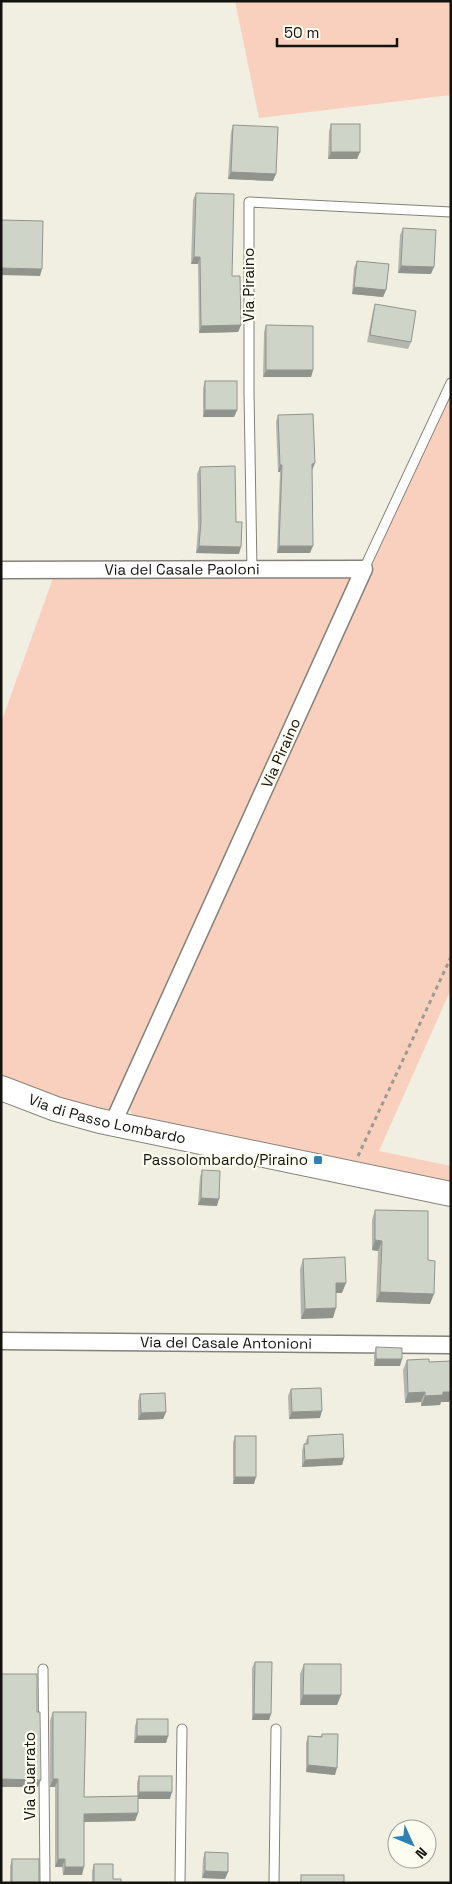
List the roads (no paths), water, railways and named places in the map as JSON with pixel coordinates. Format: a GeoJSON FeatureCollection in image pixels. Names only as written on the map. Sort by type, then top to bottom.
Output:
{"type":"FeatureCollection","features":[{"type":"Feature","properties":{"kind":"street","name":"Via del Casale Paoloni"},"geometry":{"type":"LineString","coordinates":[[1,570],[364,569]]}},
{"type":"Feature","properties":{"kind":"street","name":"Via Piraino"},"geometry":{"type":"LineString","coordinates":[[113,1123],[364,569]]}},
{"type":"Feature","properties":{"kind":"street","name":"Via di Passo Lombardo"},"geometry":{"type":"LineString","coordinates":[[1,1088],[56,1109],[113,1123],[451,1194]]}},
{"type":"Feature","properties":{"kind":"street","name":"Via del Casale Antonioni"},"geometry":{"type":"LineString","coordinates":[[1,1341],[451,1345]]}},
{"type":"Feature","properties":{"kind":"lane","name":"Via Piraino"},"geometry":{"type":"LineString","coordinates":[[252,570],[249,392],[249,202],[451,212]]}},
{"type":"Feature","properties":{"kind":"lane","name":"Via Piraino"},"geometry":{"type":"LineString","coordinates":[[364,569],[451,383]]}},
{"type":"Feature","properties":{"kind":"lane","name":"Via Guarrato"},"geometry":{"type":"LineString","coordinates":[[44,1669],[45,1883]]}},
{"type":"Feature","properties":{"kind":"lane"},"geometry":{"type":"LineString","coordinates":[[180,1883],[182,1729]]}},
{"type":"Feature","properties":{"kind":"lane"},"geometry":{"type":"LineString","coordinates":[[274,1883],[276,1729]]}},
{"type":"Feature","properties":{"kind":"place","name":"Passolombardo/Piraino"},"geometry":{"type":"Point","coordinates":[318,1160]}}]}
